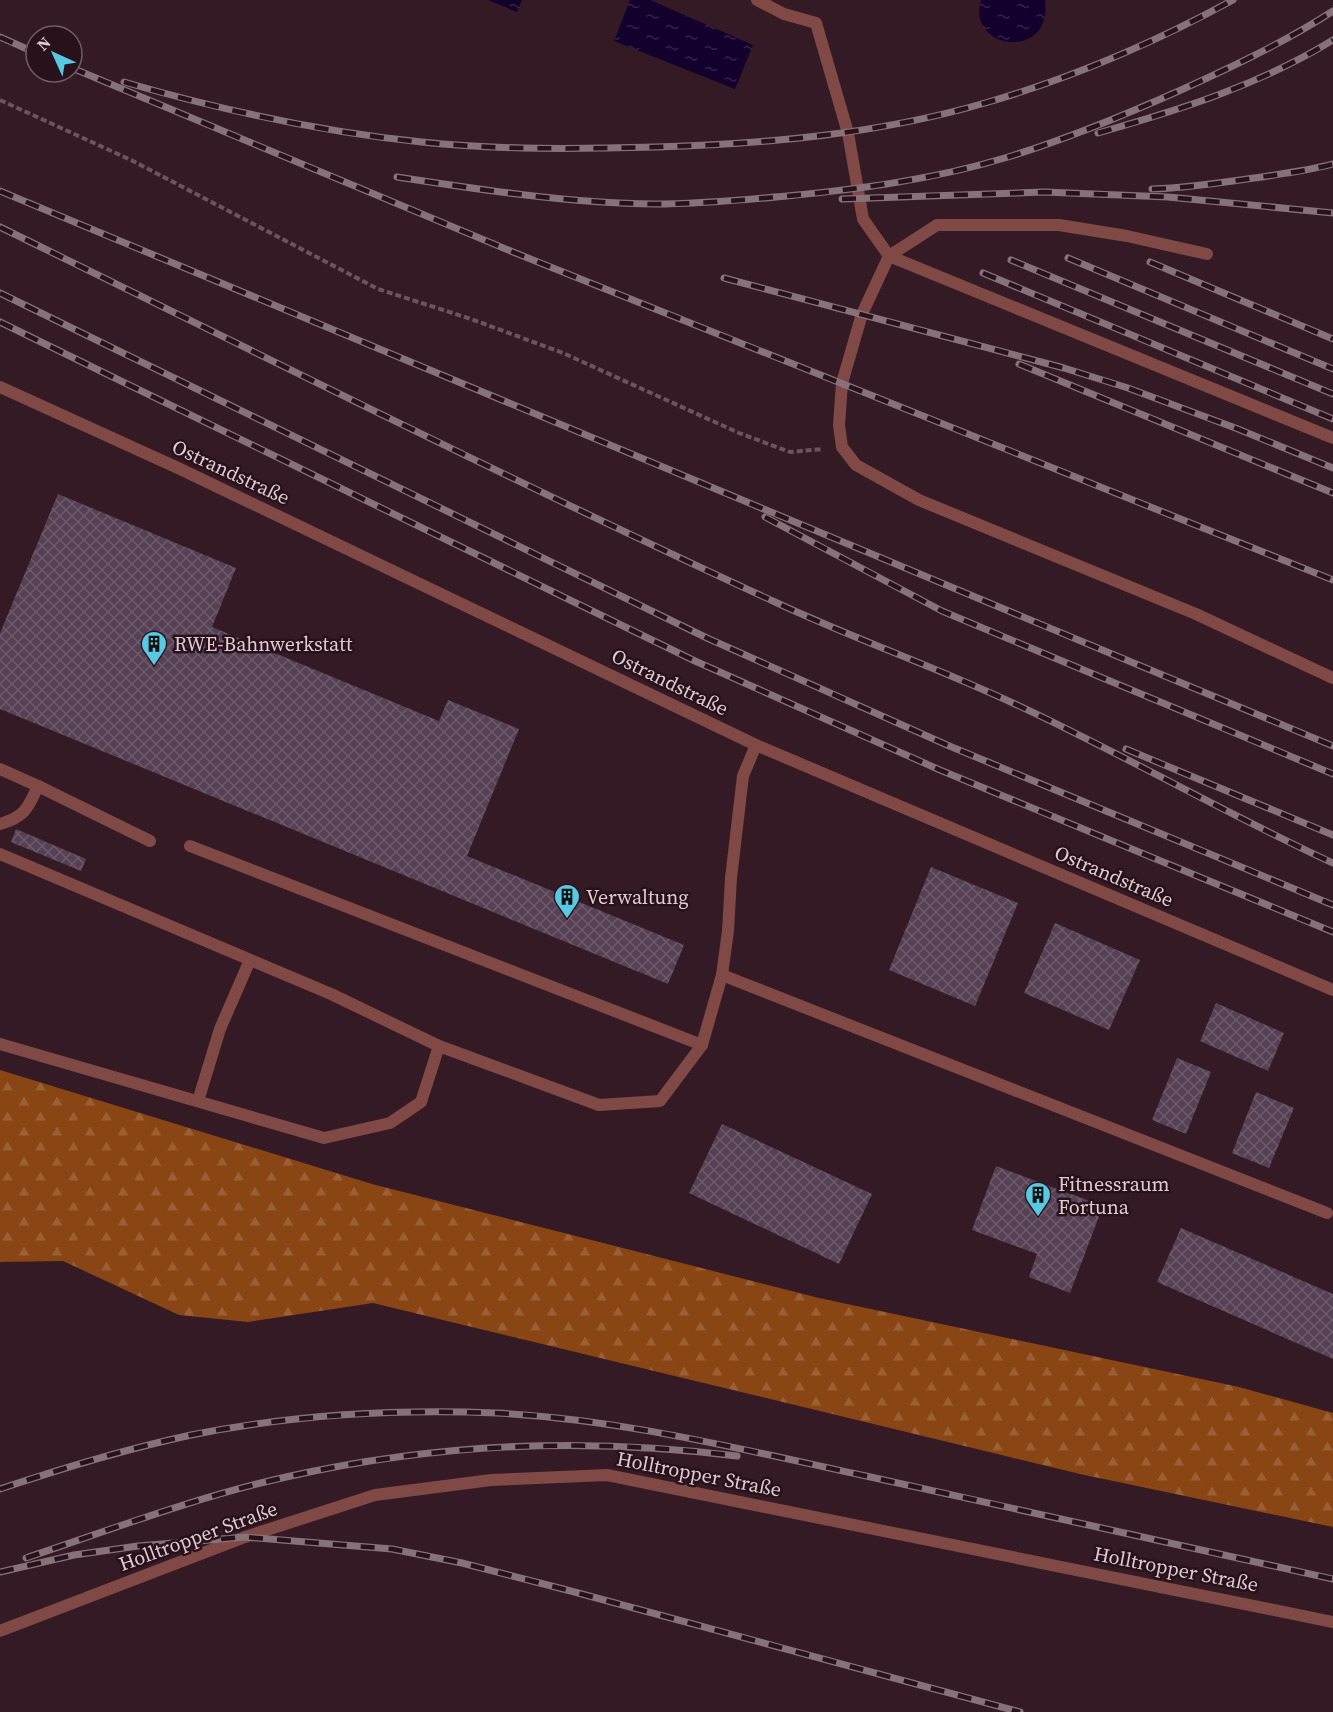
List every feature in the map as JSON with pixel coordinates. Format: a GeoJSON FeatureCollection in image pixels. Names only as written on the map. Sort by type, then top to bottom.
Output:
{"type":"FeatureCollection","features":[{"type":"Feature","properties":{"kind":"lane"},"geometry":{"type":"LineString","coordinates":[[757,0],[784,14],[816,24],[848,133],[863,219],[889,256],[1333,438]]}},
{"type":"Feature","properties":{"kind":"lane"},"geometry":{"type":"LineString","coordinates":[[1207,254],[1127,236],[1059,225],[937,225],[889,256],[862,314],[842,383],[839,425],[842,447],[856,465],[919,500],[1197,614],[1333,678]]}},
{"type":"Feature","properties":{"kind":"lane","name":"Ostrandstraße"},"geometry":{"type":"LineString","coordinates":[[0,387],[178,468],[756,746],[1333,990]]}},
{"type":"Feature","properties":{"kind":"lane"},"geometry":{"type":"LineString","coordinates":[[0,854],[331,994],[439,1046],[599,1105],[660,1101],[702,1045],[722,975],[743,776],[756,746]]}},
{"type":"Feature","properties":{"kind":"lane"},"geometry":{"type":"LineString","coordinates":[[0,769],[150,841]]}},
{"type":"Feature","properties":{"kind":"lane"},"geometry":{"type":"LineString","coordinates":[[0,824],[14,820],[27,810],[38,786]]}},
{"type":"Feature","properties":{"kind":"lane"},"geometry":{"type":"LineString","coordinates":[[190,846],[702,1045]]}},
{"type":"Feature","properties":{"kind":"lane"},"geometry":{"type":"LineString","coordinates":[[198,1101],[220,1029],[250,960]]}},
{"type":"Feature","properties":{"kind":"lane"},"geometry":{"type":"LineString","coordinates":[[722,975],[1327,1213]]}},
{"type":"Feature","properties":{"kind":"lane"},"geometry":{"type":"LineString","coordinates":[[0,1044],[324,1138],[390,1123],[421,1102],[439,1046]]}},
{"type":"Feature","properties":{"kind":"lane","name":"Holltropper Straße"},"geometry":{"type":"LineString","coordinates":[[0,1632],[244,1537],[375,1495],[491,1480],[607,1475],[1333,1622]]}},
{"type":"Feature","properties":{"kind":"path"},"geometry":{"type":"LineString","coordinates":[[0,100],[142,165],[378,289],[471,319],[563,353],[717,423],[790,452],[842,447]]}},
{"type":"Feature","properties":{"kind":"green space"},"geometry":{"type":"Polygon","coordinates":[[[0,1070],[372,1184],[819,1298],[1239,1387],[1333,1413],[1333,1527],[1080,1474],[373,1303],[248,1322],[179,1315],[63,1261],[0,1262],[0,1070]]]}},
{"type":"Feature","properties":{"kind":"water"},"geometry":{"type":"Polygon","coordinates":[[[488,0],[522,0],[517,12],[488,0]]]}},
{"type":"Feature","properties":{"kind":"water"},"geometry":{"type":"Polygon","coordinates":[[[630,0],[650,0],[753,45],[735,89],[614,41],[630,0]]]}},
{"type":"Feature","properties":{"kind":"water"},"geometry":{"type":"Polygon","coordinates":[[[981,0],[1045,0],[1044,20],[1036,33],[1024,40],[1010,42],[997,38],[986,30],[980,17],[981,0]]]}},
{"type":"Feature","properties":{"kind":"building","name":"RWE-Bahnwerkstatt"},"geometry":{"type":"Polygon","coordinates":[[[58,494],[236,568],[212,627],[439,721],[448,700],[519,729],[467,856],[684,945],[668,984],[0,709],[0,633],[58,494]]]}},
{"type":"Feature","properties":{"kind":"building"},"geometry":{"type":"Polygon","coordinates":[[[16,829],[86,859],[81,871],[11,842],[16,829]]]}},
{"type":"Feature","properties":{"kind":"building"},"geometry":{"type":"Polygon","coordinates":[[[931,867],[1018,903],[975,1006],[889,970],[931,867]]]}},
{"type":"Feature","properties":{"kind":"building"},"geometry":{"type":"Polygon","coordinates":[[[1055,923],[1140,960],[1109,1030],[1024,993],[1055,923]]]}},
{"type":"Feature","properties":{"kind":"building"},"geometry":{"type":"Polygon","coordinates":[[[1216,1003],[1284,1033],[1268,1071],[1200,1041],[1216,1003]]]}},
{"type":"Feature","properties":{"kind":"building"},"geometry":{"type":"Polygon","coordinates":[[[1177,1058],[1211,1072],[1186,1134],[1152,1120],[1177,1058]]]}},
{"type":"Feature","properties":{"kind":"building"},"geometry":{"type":"Polygon","coordinates":[[[1256,1092],[1294,1108],[1269,1168],[1232,1153],[1256,1092]]]}},
{"type":"Feature","properties":{"kind":"building"},"geometry":{"type":"Polygon","coordinates":[[[722,1124],[872,1194],[839,1264],[689,1193],[722,1124]]]}},
{"type":"Feature","properties":{"kind":"building","name":"Fitnessraum Fortuna"},"geometry":{"type":"Polygon","coordinates":[[[996,1166],[1103,1206],[1070,1293],[1029,1277],[1037,1254],[972,1230],[996,1166]]]}},
{"type":"Feature","properties":{"kind":"building"},"geometry":{"type":"Polygon","coordinates":[[[1181,1228],[1333,1294],[1333,1359],[1157,1282],[1181,1228]]]}},
{"type":"Feature","properties":{"kind":"railway"},"geometry":{"type":"LineString","coordinates":[[124,82],[271,119],[422,142],[509,148],[568,148],[656,147],[781,140],[904,123],[985,103],[1081,71],[1173,31],[1233,0]]}},
{"type":"Feature","properties":{"kind":"railway"},"geometry":{"type":"LineString","coordinates":[[397,177],[558,198],[655,204],[704,203],[787,196],[898,182],[981,165],[1096,126],[1240,63],[1333,11]]}},
{"type":"Feature","properties":{"kind":"railway"},"geometry":{"type":"LineString","coordinates":[[0,37],[24,48]]}},
{"type":"Feature","properties":{"kind":"railway"},"geometry":{"type":"LineString","coordinates":[[1098,133],[1218,95],[1277,70],[1333,40]]}},
{"type":"Feature","properties":{"kind":"railway"},"geometry":{"type":"LineString","coordinates":[[84,73],[513,252],[1333,580]]}},
{"type":"Feature","properties":{"kind":"railway"},"geometry":{"type":"LineString","coordinates":[[1152,189],[1228,182],[1333,164]]}},
{"type":"Feature","properties":{"kind":"railway"},"geometry":{"type":"LineString","coordinates":[[0,191],[1333,746]]}},
{"type":"Feature","properties":{"kind":"railway"},"geometry":{"type":"LineString","coordinates":[[842,199],[1044,192],[1168,197],[1333,213]]}},
{"type":"Feature","properties":{"kind":"railway"},"geometry":{"type":"LineString","coordinates":[[0,227],[677,557],[805,615],[1015,704],[1333,863]]}},
{"type":"Feature","properties":{"kind":"railway"},"geometry":{"type":"LineString","coordinates":[[1068,258],[1333,369]]}},
{"type":"Feature","properties":{"kind":"railway"},"geometry":{"type":"LineString","coordinates":[[1011,260],[1333,394]]}},
{"type":"Feature","properties":{"kind":"railway"},"geometry":{"type":"LineString","coordinates":[[1150,262],[1333,339]]}},
{"type":"Feature","properties":{"kind":"railway"},"geometry":{"type":"LineString","coordinates":[[983,273],[1333,419]]}},
{"type":"Feature","properties":{"kind":"railway"},"geometry":{"type":"LineString","coordinates":[[724,278],[1064,368],[1128,388],[1333,468]]}},
{"type":"Feature","properties":{"kind":"railway"},"geometry":{"type":"LineString","coordinates":[[0,293],[707,638],[947,745],[1333,905]]}},
{"type":"Feature","properties":{"kind":"railway"},"geometry":{"type":"LineString","coordinates":[[0,322],[695,661],[940,770],[1333,932]]}},
{"type":"Feature","properties":{"kind":"railway"},"geometry":{"type":"LineString","coordinates":[[1019,364],[1333,493]]}},
{"type":"Feature","properties":{"kind":"railway"},"geometry":{"type":"LineString","coordinates":[[765,517],[942,611],[1333,774]]}},
{"type":"Feature","properties":{"kind":"railway"},"geometry":{"type":"LineString","coordinates":[[1126,749],[1333,835]]}},
{"type":"Feature","properties":{"kind":"railway"},"geometry":{"type":"LineString","coordinates":[[0,1489],[119,1453],[229,1428],[305,1418],[381,1413],[458,1412],[543,1416],[636,1429],[728,1446],[1333,1579]]}},
{"type":"Feature","properties":{"kind":"railway"},"geometry":{"type":"LineString","coordinates":[[26,1558],[155,1514],[253,1485],[341,1466],[397,1457],[510,1447],[567,1446],[681,1450],[737,1456]]}},
{"type":"Feature","properties":{"kind":"railway"},"geometry":{"type":"LineString","coordinates":[[0,1572],[74,1555],[138,1546],[245,1537],[392,1549],[462,1563],[567,1590],[1020,1712]]}},
{"type":"Feature","properties":{"kind":"place","name":"RWE-Bahnwerkstatt"},"geometry":{"type":"Point","coordinates":[154,667]}},
{"type":"Feature","properties":{"kind":"place","name":"Verwaltung"},"geometry":{"type":"Point","coordinates":[567,920]}},
{"type":"Feature","properties":{"kind":"place","name":"Fitnessraum Fortuna"},"geometry":{"type":"Point","coordinates":[1038,1218]}}]}
